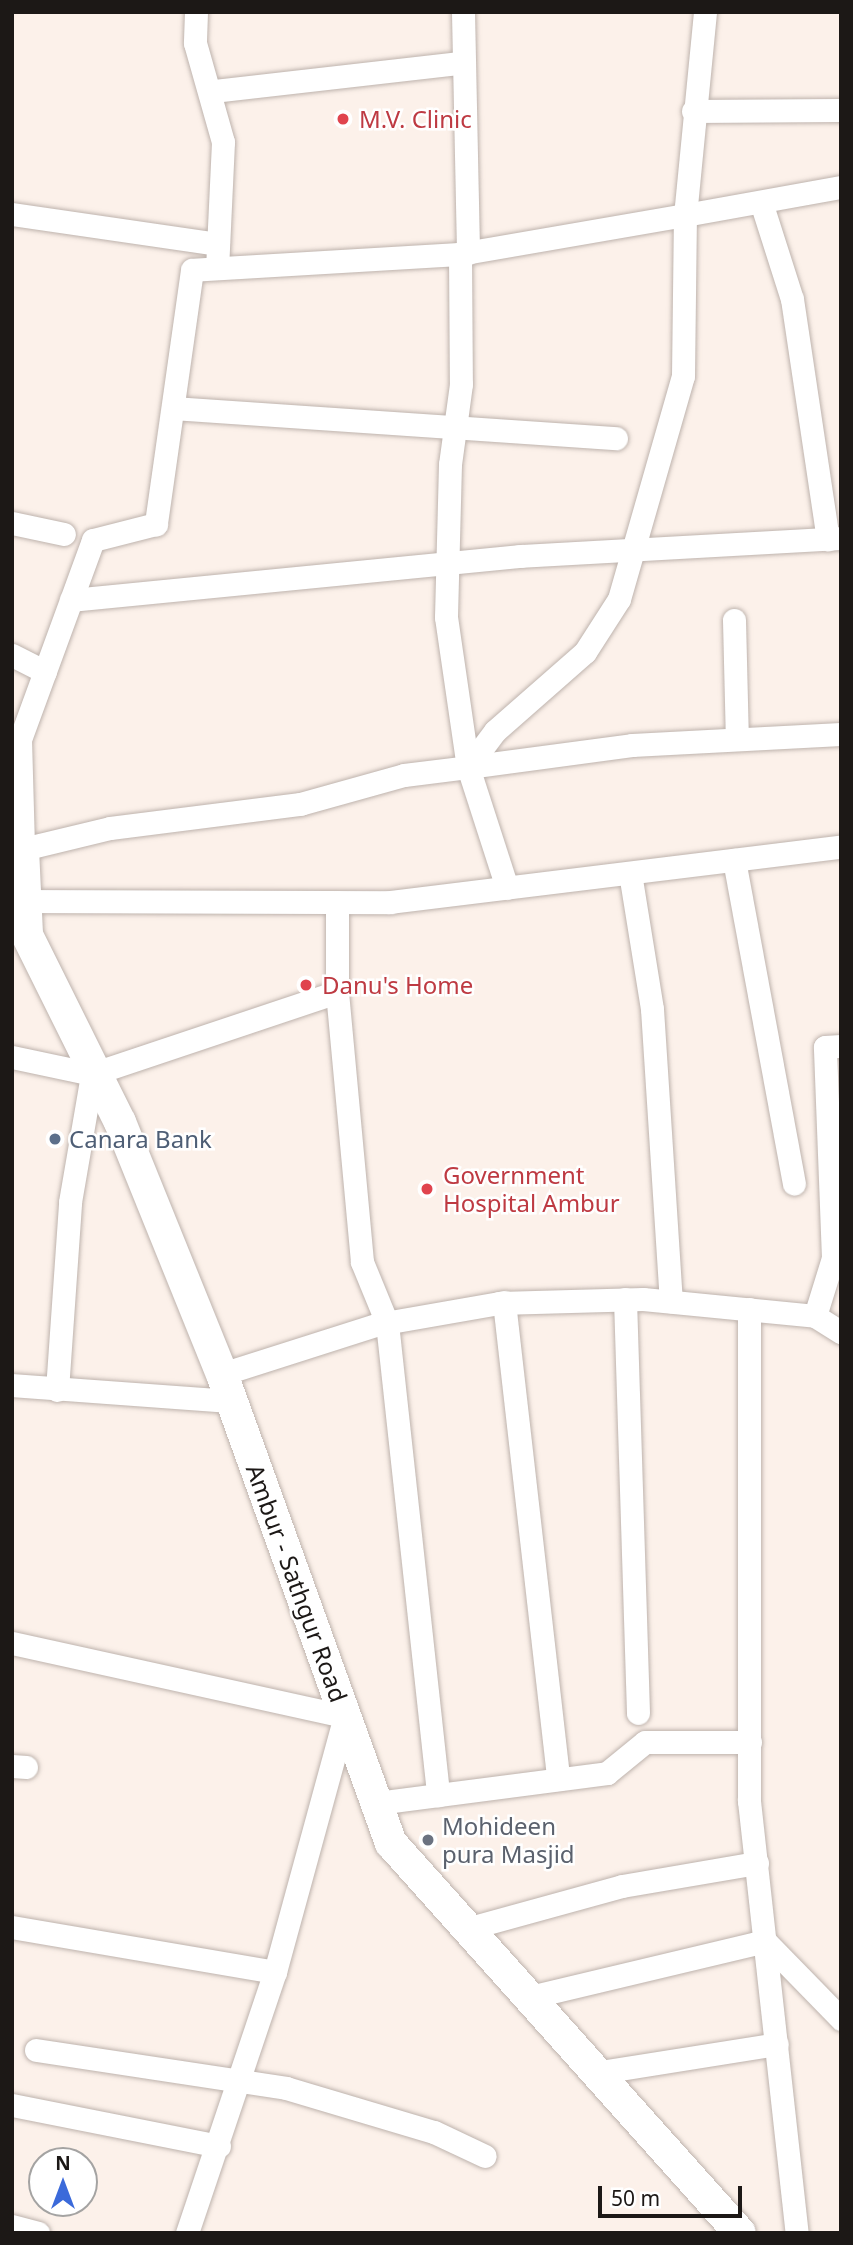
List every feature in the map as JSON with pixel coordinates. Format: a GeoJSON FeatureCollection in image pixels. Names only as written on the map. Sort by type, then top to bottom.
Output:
{"type":"FeatureCollection","features":[{"type":"Feature","properties":{"kind":"main road","name":"Ambur - Sathgur Road"},"geometry":{"type":"LineString","coordinates":[[18,851],[27,936],[92,1074],[120,1122],[227,1387],[391,1843],[526,1998],[740,2233]]}},
{"type":"Feature","properties":{"kind":"street"},"geometry":{"type":"LineString","coordinates":[[196,12],[195,43],[213,91],[223,142],[217,268]]}},
{"type":"Feature","properties":{"kind":"street"},"geometry":{"type":"LineString","coordinates":[[463,12],[466,40],[459,63],[464,254],[454,429],[451,563],[446,617],[468,766],[507,888]]}},
{"type":"Feature","properties":{"kind":"street"},"geometry":{"type":"LineString","coordinates":[[468,766],[495,731],[585,652],[619,599],[636,549],[683,376],[685,215],[705,12]]}},
{"type":"Feature","properties":{"kind":"street"},"geometry":{"type":"LineString","coordinates":[[213,91],[459,63]]}},
{"type":"Feature","properties":{"kind":"street"},"geometry":{"type":"LineString","coordinates":[[694,111],[841,110]]}},
{"type":"Feature","properties":{"kind":"street"},"geometry":{"type":"LineString","coordinates":[[841,187],[464,254],[192,270],[156,524],[93,540],[20,739],[18,851],[110,828],[300,804],[404,775],[632,745],[841,734]]}},
{"type":"Feature","properties":{"kind":"street"},"geometry":{"type":"LineString","coordinates":[[71,600],[451,563],[834,538],[792,299],[761,202]]}},
{"type":"Feature","properties":{"kind":"street"},"geometry":{"type":"LineString","coordinates":[[12,214],[218,244]]}},
{"type":"Feature","properties":{"kind":"street"},"geometry":{"type":"LineString","coordinates":[[173,408],[615,438]]}},
{"type":"Feature","properties":{"kind":"street"},"geometry":{"type":"LineString","coordinates":[[12,523],[64,534]]}},
{"type":"Feature","properties":{"kind":"street"},"geometry":{"type":"LineString","coordinates":[[734,620],[737,739]]}},
{"type":"Feature","properties":{"kind":"street"},"geometry":{"type":"LineString","coordinates":[[12,655],[45,672]]}},
{"type":"Feature","properties":{"kind":"street"},"geometry":{"type":"LineString","coordinates":[[25,901],[337,902],[507,888],[841,847]]}},
{"type":"Feature","properties":{"kind":"street"},"geometry":{"type":"LineString","coordinates":[[734,860],[794,1183]]}},
{"type":"Feature","properties":{"kind":"street"},"geometry":{"type":"LineString","coordinates":[[630,873],[652,1009],[671,1301]]}},
{"type":"Feature","properties":{"kind":"street"},"geometry":{"type":"LineString","coordinates":[[337,902],[337,992],[362,1262],[387,1323],[438,1795]]}},
{"type":"Feature","properties":{"kind":"street"},"geometry":{"type":"LineString","coordinates":[[12,1057],[92,1074],[337,992]]}},
{"type":"Feature","properties":{"kind":"street"},"geometry":{"type":"LineString","coordinates":[[815,1316],[833,1258],[832,1147],[825,1048],[841,1046]]}},
{"type":"Feature","properties":{"kind":"street"},"geometry":{"type":"LineString","coordinates":[[57,1390],[70,1202],[92,1074]]}},
{"type":"Feature","properties":{"kind":"street"},"geometry":{"type":"LineString","coordinates":[[625,1299],[638,1713]]}},
{"type":"Feature","properties":{"kind":"street"},"geometry":{"type":"LineString","coordinates":[[12,1385],[57,1390],[227,1387],[387,1323],[504,1302],[625,1299],[671,1301],[815,1316],[841,1332]]}},
{"type":"Feature","properties":{"kind":"street"},"geometry":{"type":"LineString","coordinates":[[504,1302],[558,1779]]}},
{"type":"Feature","properties":{"kind":"street"},"geometry":{"type":"LineString","coordinates":[[749,1309],[750,1742],[757,1863],[797,2233]]}},
{"type":"Feature","properties":{"kind":"street"},"geometry":{"type":"LineString","coordinates":[[12,1643],[345,1716],[275,1972],[219,2146],[187,2233]]}},
{"type":"Feature","properties":{"kind":"street"},"geometry":{"type":"LineString","coordinates":[[376,1804],[607,1773],[645,1742],[750,1742]]}},
{"type":"Feature","properties":{"kind":"street"},"geometry":{"type":"LineString","coordinates":[[466,1929],[622,1886],[757,1863]]}},
{"type":"Feature","properties":{"kind":"street"},"geometry":{"type":"LineString","coordinates":[[12,1927],[275,1972]]}},
{"type":"Feature","properties":{"kind":"street"},"geometry":{"type":"LineString","coordinates":[[526,1998],[765,1941]]}},
{"type":"Feature","properties":{"kind":"street"},"geometry":{"type":"LineString","coordinates":[[765,1941],[841,2019]]}},
{"type":"Feature","properties":{"kind":"street"},"geometry":{"type":"LineString","coordinates":[[594,2073],[777,2044]]}},
{"type":"Feature","properties":{"kind":"street"},"geometry":{"type":"LineString","coordinates":[[36,2050],[240,2078],[434,2133],[485,2156]]}},
{"type":"Feature","properties":{"kind":"street"},"geometry":{"type":"LineString","coordinates":[[12,2105],[219,2146]]}},
{"type":"Feature","properties":{"kind":"street"},"geometry":{"type":"LineString","coordinates":[[12,2226],[38,2233]]}},
{"type":"Feature","properties":{"kind":"place","name":"M.V. Clinic"},"geometry":{"type":"Point","coordinates":[343,119]}},
{"type":"Feature","properties":{"kind":"place","name":"Danu's Home"},"geometry":{"type":"Point","coordinates":[306,985]}},
{"type":"Feature","properties":{"kind":"place","name":"Canara Bank"},"geometry":{"type":"Point","coordinates":[55,1139]}},
{"type":"Feature","properties":{"kind":"place","name":"Government Hospital Ambur"},"geometry":{"type":"Point","coordinates":[427,1189]}},
{"type":"Feature","properties":{"kind":"place","name":"Mohideen pura Masjid"},"geometry":{"type":"Point","coordinates":[428,1840]}}]}
